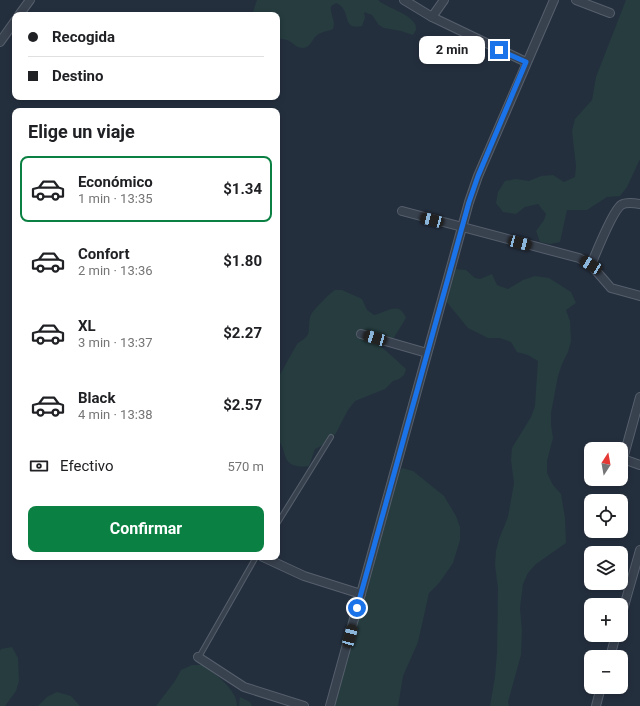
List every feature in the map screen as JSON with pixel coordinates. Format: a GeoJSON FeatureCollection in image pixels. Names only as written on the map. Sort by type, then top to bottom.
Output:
{"type":"FeatureCollection","features":[{"type":"Feature","properties":{"kind":"street"},"geometry":{"type":"LineString","coordinates":[[22,12],[30,0]]}},
{"type":"Feature","properties":{"kind":"street"},"geometry":{"type":"LineString","coordinates":[[404,0],[432,17],[526,62]]}},
{"type":"Feature","properties":{"kind":"street"},"geometry":{"type":"LineString","coordinates":[[432,17],[444,0]]}},
{"type":"Feature","properties":{"kind":"street"},"geometry":{"type":"LineString","coordinates":[[330,706],[462,227],[478,176],[554,0]]}},
{"type":"Feature","properties":{"kind":"street"},"geometry":{"type":"LineString","coordinates":[[576,0],[610,13]]}},
{"type":"Feature","properties":{"kind":"street"},"geometry":{"type":"LineString","coordinates":[[0,42],[12,25]]}},
{"type":"Feature","properties":{"kind":"street"},"geometry":{"type":"LineString","coordinates":[[591,265],[614,215],[622,205],[633,203],[640,204]]}},
{"type":"Feature","properties":{"kind":"street"},"geometry":{"type":"LineString","coordinates":[[402,212],[579,258],[591,265],[611,288],[640,296]]}},
{"type":"Feature","properties":{"kind":"street"},"geometry":{"type":"LineString","coordinates":[[361,334],[427,353]]}},
{"type":"Feature","properties":{"kind":"street"},"geometry":{"type":"LineString","coordinates":[[640,397],[623,459],[640,466]]}},
{"type":"Feature","properties":{"kind":"street"},"geometry":{"type":"LineString","coordinates":[[626,598],[640,550]]}},
{"type":"Feature","properties":{"kind":"street"},"geometry":{"type":"LineString","coordinates":[[269,560],[304,576],[361,594]]}},
{"type":"Feature","properties":{"kind":"street"},"geometry":{"type":"LineString","coordinates":[[198,657],[244,687],[304,706]]}},
{"type":"Feature","properties":{"kind":"street"},"geometry":{"type":"LineString","coordinates":[[596,706],[599,694]]}},
{"type":"Feature","properties":{"kind":"lane"},"geometry":{"type":"LineString","coordinates":[[280,519],[331,437]]}},
{"type":"Feature","properties":{"kind":"lane"},"geometry":{"type":"LineString","coordinates":[[198,657],[254,560]]}},
{"type":"Feature","properties":{"kind":"green space"},"geometry":{"type":"Polygon","coordinates":[[[257,0],[378,0],[412,20],[416,26],[416,30],[413,35],[384,28],[379,25],[372,15],[364,12],[365,18],[362,26],[351,26],[344,10],[336,3],[331,6],[334,23],[333,29],[322,32],[315,37],[309,46],[303,48],[280,39],[280,12],[253,12],[257,0]]]}},
{"type":"Feature","properties":{"kind":"green space"},"geometry":{"type":"Polygon","coordinates":[[[626,0],[640,0],[640,159],[627,187],[620,196],[607,197],[587,210],[567,210],[560,242],[550,244],[540,242],[536,231],[544,220],[546,214],[538,204],[525,207],[516,214],[503,212],[496,203],[498,192],[505,181],[516,179],[529,181],[541,176],[553,175],[564,182],[575,177],[576,166],[572,131],[575,119],[592,100],[596,77],[626,0]]]}},
{"type":"Feature","properties":{"kind":"green space"},"geometry":{"type":"Polygon","coordinates":[[[454,269],[466,270],[475,278],[480,279],[492,274],[497,285],[508,289],[523,280],[535,276],[549,278],[571,292],[576,303],[566,310],[570,321],[571,341],[558,376],[551,413],[553,438],[547,461],[547,473],[553,485],[561,494],[565,518],[566,543],[536,564],[528,573],[523,584],[520,608],[522,631],[521,655],[508,702],[509,706],[490,706],[497,653],[498,588],[495,565],[496,551],[508,517],[514,483],[511,460],[512,448],[531,417],[535,406],[538,361],[528,355],[517,352],[511,342],[500,338],[488,338],[468,328],[445,300],[454,269]]]}},
{"type":"Feature","properties":{"kind":"green space"},"geometry":{"type":"Polygon","coordinates":[[[335,290],[342,290],[362,299],[367,310],[374,315],[392,309],[400,310],[406,318],[393,339],[381,338],[377,333],[373,341],[406,369],[404,375],[393,381],[385,389],[355,401],[348,410],[336,433],[327,443],[315,449],[309,466],[297,466],[293,465],[287,460],[280,442],[280,375],[297,344],[307,336],[311,315],[335,290]]]}},
{"type":"Feature","properties":{"kind":"green space"},"geometry":{"type":"Polygon","coordinates":[[[402,468],[413,471],[444,496],[456,516],[460,527],[460,540],[453,563],[439,583],[429,593],[418,642],[403,676],[398,706],[329,706],[334,697],[342,640],[349,618],[363,585],[377,515],[387,491],[402,468]]]}},
{"type":"Feature","properties":{"kind":"green space"},"geometry":{"type":"Polygon","coordinates":[[[12,647],[18,658],[19,681],[16,691],[5,706],[0,706],[0,651],[1,649],[12,647]]]}},
{"type":"Feature","properties":{"kind":"green space"},"geometry":{"type":"Polygon","coordinates":[[[192,665],[205,665],[220,678],[234,694],[237,706],[156,706],[175,681],[181,670],[192,665]]]}},
{"type":"Feature","properties":{"kind":"green space"},"geometry":{"type":"Polygon","coordinates":[[[57,692],[71,696],[80,706],[38,706],[47,697],[57,692]]]}},
{"type":"Feature","properties":{"kind":"green space"},"geometry":{"type":"Polygon","coordinates":[[[240,697],[250,702],[252,706],[239,706],[240,697]]]}},
{"type":"Feature","properties":{"kind":"route"},"geometry":{"type":"LineString","coordinates":[[357,608],[469,202],[478,176],[526,62],[499,50]]}}]}
